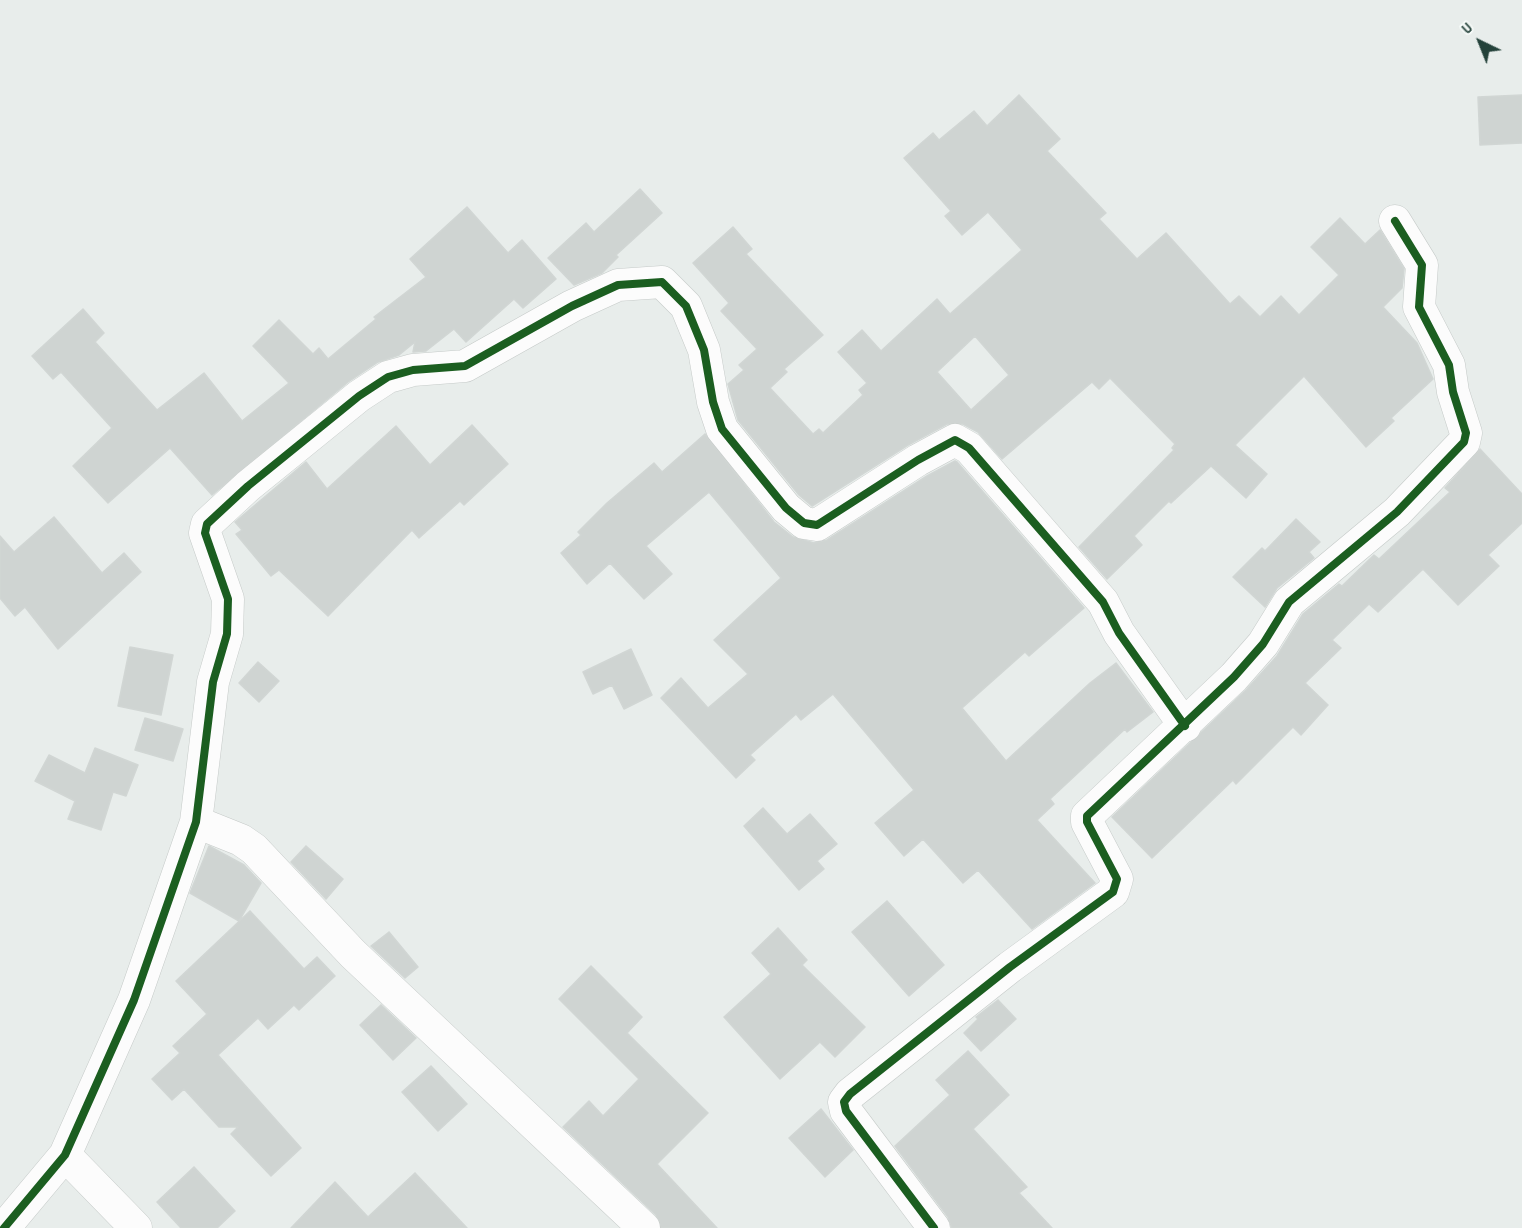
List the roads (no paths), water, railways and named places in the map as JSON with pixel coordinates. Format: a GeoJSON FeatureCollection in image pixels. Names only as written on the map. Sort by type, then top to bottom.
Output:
{"type":"FeatureCollection","features":[{"type":"Feature","properties":{"kind":"street"},"geometry":{"type":"LineString","coordinates":[[934,1228],[846,1112],[844,1102],[850,1094],[1010,967],[1113,892],[1117,879],[1087,822],[1088,816],[1185,726],[1263,644],[1289,602],[1397,512],[1464,442],[1466,433],[1453,392],[1449,365],[1419,307],[1422,265],[1395,221]]}},
{"type":"Feature","properties":{"kind":"street"},"geometry":{"type":"LineString","coordinates":[[4,1228],[65,1155],[134,1000],[196,822],[213,682],[227,634],[228,599],[205,533],[213,517],[359,396],[388,377],[413,370],[465,366],[572,306],[618,285],[662,282],[686,306],[704,350],[713,402],[722,429],[786,508],[804,523],[817,525],[918,460],[955,440],[969,448],[1103,602],[1119,633],[1185,726]]}},
{"type":"Feature","properties":{"kind":"street"},"geometry":{"type":"LineString","coordinates":[[196,822],[241,840],[254,849],[353,954],[644,1228]]}},
{"type":"Feature","properties":{"kind":"street"},"geometry":{"type":"LineString","coordinates":[[65,1155],[136,1228]]}}]}
